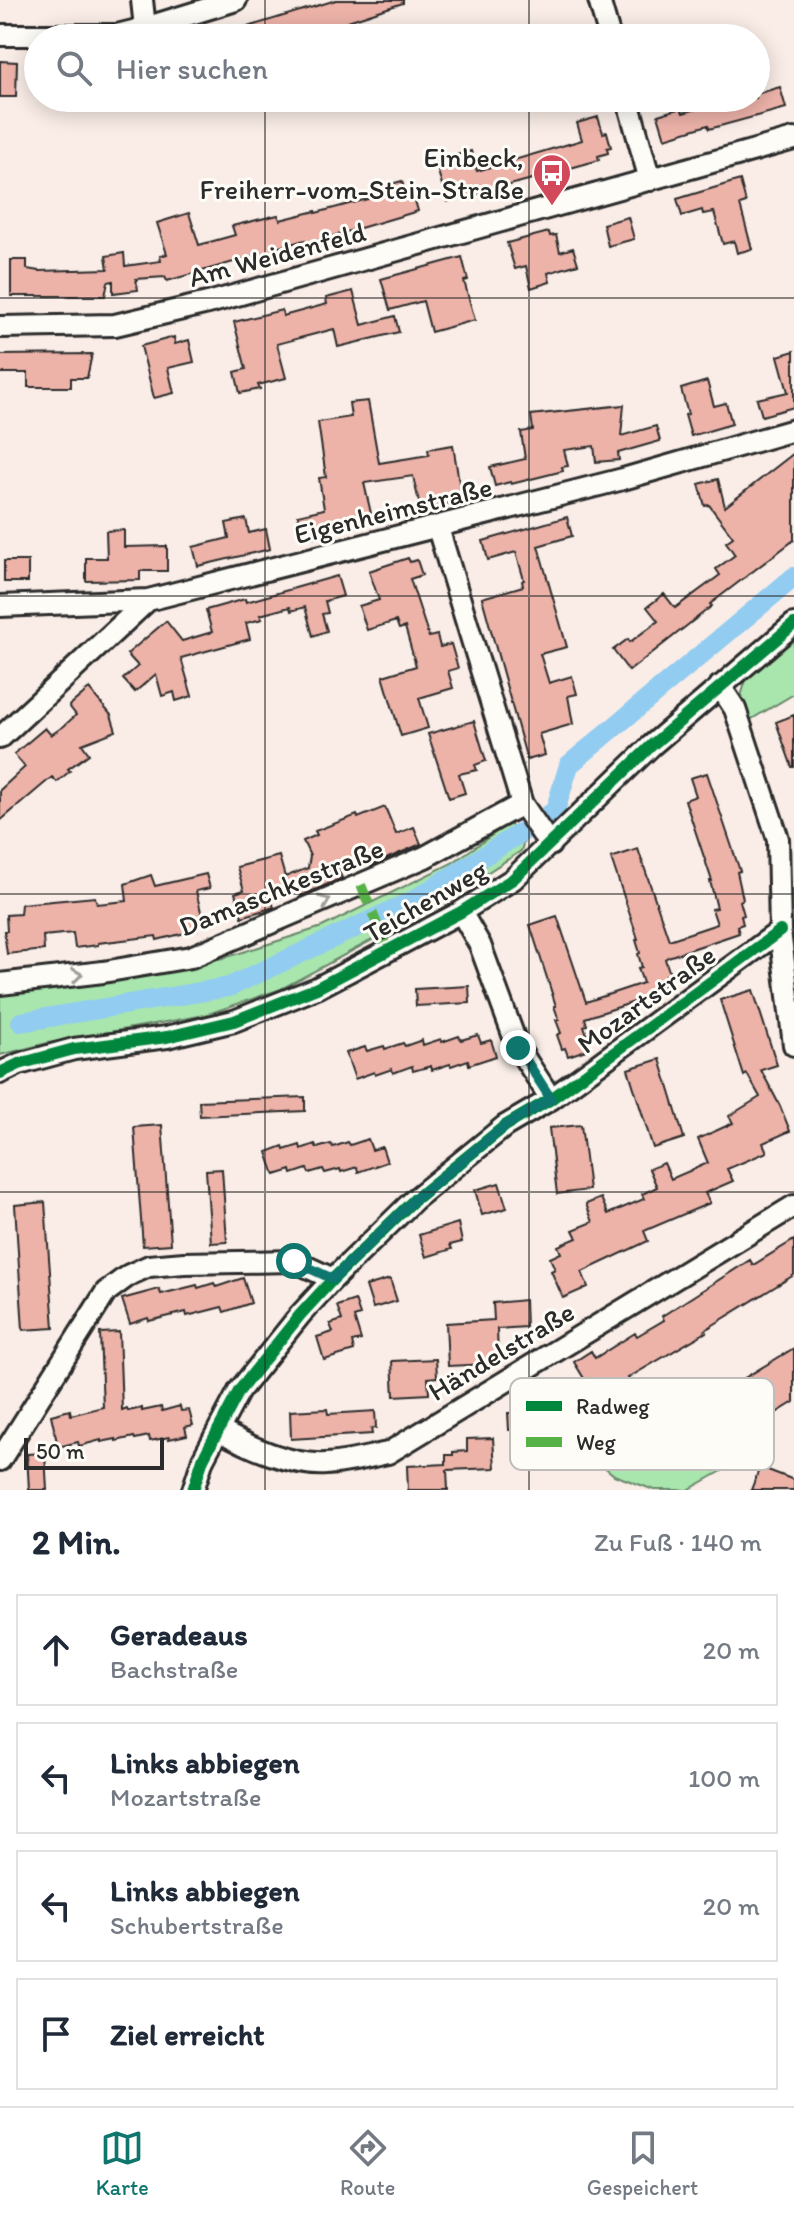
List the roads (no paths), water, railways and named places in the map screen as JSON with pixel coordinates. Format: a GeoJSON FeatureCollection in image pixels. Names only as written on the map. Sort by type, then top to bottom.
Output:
{"type":"FeatureCollection","features":[{"type":"Feature","properties":{"kind":"street"},"geometry":{"type":"LineString","coordinates":[[142,0],[145,24]]}},
{"type":"Feature","properties":{"kind":"street"},"geometry":{"type":"LineString","coordinates":[[158,24],[236,0]]}},
{"type":"Feature","properties":{"kind":"street"},"geometry":{"type":"LineString","coordinates":[[599,0],[606,24]]}},
{"type":"Feature","properties":{"kind":"street"},"geometry":{"type":"LineString","coordinates":[[0,35],[24,35]]}},
{"type":"Feature","properties":{"kind":"street"},"geometry":{"type":"LineString","coordinates":[[631,112],[650,180]]}},
{"type":"Feature","properties":{"kind":"street","name":"Am Weidenfeld"},"geometry":{"type":"LineString","coordinates":[[0,327],[115,325],[212,302],[794,139]]}},
{"type":"Feature","properties":{"kind":"street","name":"Eigenheimstraße"},"geometry":{"type":"LineString","coordinates":[[0,606],[148,600],[438,528],[794,430]]}},
{"type":"Feature","properties":{"kind":"street"},"geometry":{"type":"LineString","coordinates":[[438,528],[522,805],[549,844]]}},
{"type":"Feature","properties":{"kind":"street"},"geometry":{"type":"LineString","coordinates":[[0,738],[148,600]]}},
{"type":"Feature","properties":{"kind":"street","name":"Teichenweg"},"geometry":{"type":"LineString","coordinates":[[0,1073],[19,1064],[74,1049],[167,1037],[234,1021],[317,988],[461,912],[513,879],[652,745],[794,624]]}},
{"type":"Feature","properties":{"kind":"street"},"geometry":{"type":"LineString","coordinates":[[720,686],[735,709],[778,839],[780,931],[794,1045]]}},
{"type":"Feature","properties":{"kind":"street","name":"Damaschkestraße"},"geometry":{"type":"LineString","coordinates":[[0,984],[103,972],[191,957],[425,857],[522,805]]}},
{"type":"Feature","properties":{"kind":"street"},"geometry":{"type":"LineString","coordinates":[[461,912],[480,945],[518,1048],[551,1099]]}},
{"type":"Feature","properties":{"kind":"street","name":"Mozartstraße"},"geometry":{"type":"LineString","coordinates":[[193,1490],[203,1459],[239,1391],[300,1315],[414,1200],[505,1126],[551,1099],[780,931]]}},
{"type":"Feature","properties":{"kind":"street","name":"Händelstraße"},"geometry":{"type":"LineString","coordinates":[[511,1378],[794,1206]]}},
{"type":"Feature","properties":{"kind":"street"},"geometry":{"type":"LineString","coordinates":[[0,1460],[106,1292],[129,1275],[149,1266],[184,1263],[294,1261],[333,1279]]}},
{"type":"Feature","properties":{"kind":"street","name":"Händelstraße"},"geometry":{"type":"LineString","coordinates":[[219,1430],[241,1443],[290,1460],[325,1464],[388,1453],[510,1379]]}},
{"type":"Feature","properties":{"kind":"waterway"},"geometry":{"type":"LineString","coordinates":[[21,1022],[229,987],[414,900],[555,811],[569,765],[794,577]]}},
{"type":"Feature","properties":{"kind":"place","name":"Einbeck, Freiherr-vom-Stein-Straße"},"geometry":{"type":"Point","coordinates":[552,207]}}]}
